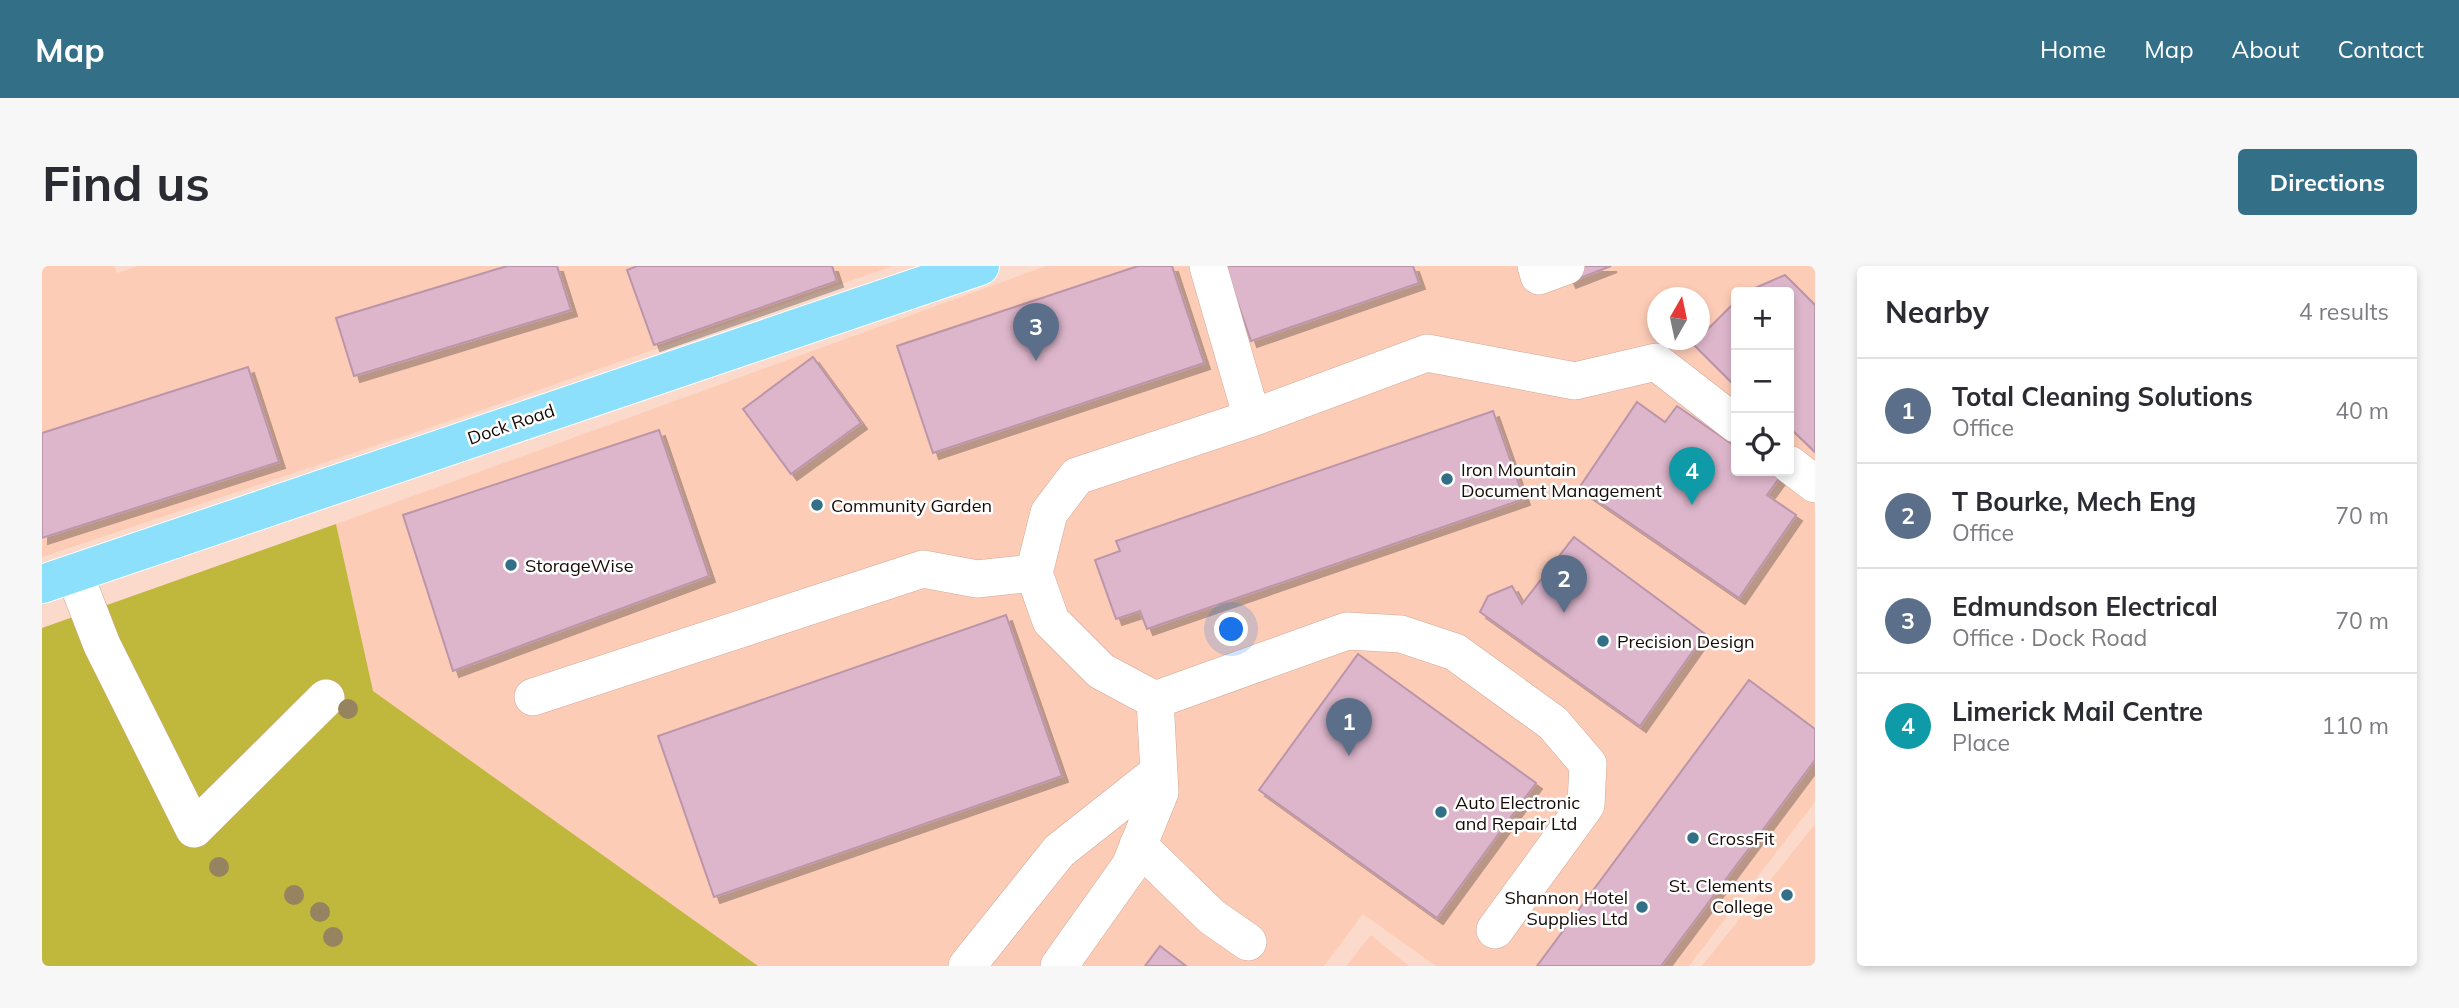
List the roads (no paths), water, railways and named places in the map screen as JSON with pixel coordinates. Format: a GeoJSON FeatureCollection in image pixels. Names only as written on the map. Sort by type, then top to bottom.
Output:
{"type":"FeatureCollection","features":[{"type":"Feature","properties":{"kind":"main road","name":"Dock Road"},"geometry":{"type":"LineString","coordinates":[[58,579],[980,266]]}},
{"type":"Feature","properties":{"kind":"lane"},"geometry":{"type":"LineString","coordinates":[[1208,266],[1252,418]]}},
{"type":"Feature","properties":{"kind":"lane"},"geometry":{"type":"LineString","coordinates":[[1535,266],[1539,276],[1566,266]]}},
{"type":"Feature","properties":{"kind":"lane"},"geometry":{"type":"LineString","coordinates":[[1495,930],[1586,805],[1588,764],[1553,723],[1455,652],[1401,634],[1347,631],[1155,700],[1101,671],[1051,621],[1034,573],[1049,513],[1077,476],[1252,418],[1427,353],[1575,381],[1656,362],[1731,420]]}},
{"type":"Feature","properties":{"kind":"lane"},"geometry":{"type":"LineString","coordinates":[[1794,468],[1815,484]]}},
{"type":"Feature","properties":{"kind":"lane"},"geometry":{"type":"LineString","coordinates":[[533,697],[923,569],[977,579],[1034,573]]}},
{"type":"Feature","properties":{"kind":"lane"},"geometry":{"type":"LineString","coordinates":[[58,579],[102,645],[194,829],[326,698]]}},
{"type":"Feature","properties":{"kind":"lane"},"geometry":{"type":"LineString","coordinates":[[1059,966],[1130,866],[1160,792],[1155,700]]}},
{"type":"Feature","properties":{"kind":"lane"},"geometry":{"type":"LineString","coordinates":[[967,966],[1059,851],[1159,772]]}},
{"type":"Feature","properties":{"kind":"lane"},"geometry":{"type":"LineString","coordinates":[[1139,845],[1212,917],[1248,942]]}},
{"type":"Feature","properties":{"kind":"place","name":"Edmundson Electrical"},"geometry":{"type":"Point","coordinates":[1036,361]}},
{"type":"Feature","properties":{"kind":"place","name":"Iron Mountain Document Management"},"geometry":{"type":"Point","coordinates":[1447,479]}},
{"type":"Feature","properties":{"kind":"place","name":"Community Garden"},"geometry":{"type":"Point","coordinates":[817,505]}},
{"type":"Feature","properties":{"kind":"place","name":"Limerick Mail Centre"},"geometry":{"type":"Point","coordinates":[1692,505]}},
{"type":"Feature","properties":{"kind":"place","name":"StorageWise"},"geometry":{"type":"Point","coordinates":[511,565]}},
{"type":"Feature","properties":{"kind":"place","name":"T Bourke, Mech Eng"},"geometry":{"type":"Point","coordinates":[1564,613]}},
{"type":"Feature","properties":{"kind":"place","name":"Precision Design"},"geometry":{"type":"Point","coordinates":[1603,641]}},
{"type":"Feature","properties":{"kind":"place","name":"Total Cleaning Solutions"},"geometry":{"type":"Point","coordinates":[1349,756]}},
{"type":"Feature","properties":{"kind":"place","name":"Auto Electronic and Repair Ltd"},"geometry":{"type":"Point","coordinates":[1441,812]}},
{"type":"Feature","properties":{"kind":"place","name":"CrossFit"},"geometry":{"type":"Point","coordinates":[1693,838]}},
{"type":"Feature","properties":{"kind":"place","name":"St. Clements College"},"geometry":{"type":"Point","coordinates":[1787,895]}},
{"type":"Feature","properties":{"kind":"place","name":"Shannon Hotel Supplies Ltd"},"geometry":{"type":"Point","coordinates":[1642,907]}}]}
